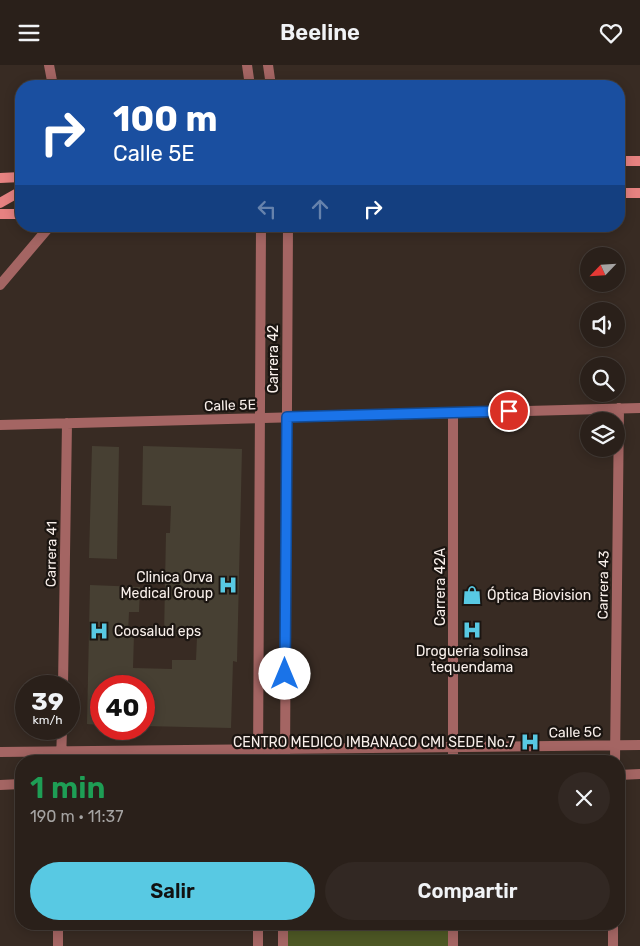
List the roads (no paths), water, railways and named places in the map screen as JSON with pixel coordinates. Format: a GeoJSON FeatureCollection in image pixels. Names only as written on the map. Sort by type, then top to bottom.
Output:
{"type":"FeatureCollection","features":[{"type":"Feature","properties":{"kind":"main road"},"geometry":{"type":"LineString","coordinates":[[625,161],[640,161]]}},
{"type":"Feature","properties":{"kind":"main road"},"geometry":{"type":"LineString","coordinates":[[0,178],[15,177]]}},
{"type":"Feature","properties":{"kind":"main road"},"geometry":{"type":"LineString","coordinates":[[625,193],[640,193]]}},
{"type":"Feature","properties":{"kind":"main road"},"geometry":{"type":"LineString","coordinates":[[0,203],[15,194]]}},
{"type":"Feature","properties":{"kind":"main road"},"geometry":{"type":"LineString","coordinates":[[0,215],[15,214]]}},
{"type":"Feature","properties":{"kind":"street"},"geometry":{"type":"LineString","coordinates":[[50,65],[51,80]]}},
{"type":"Feature","properties":{"kind":"street"},"geometry":{"type":"LineString","coordinates":[[247,65],[249,80]]}},
{"type":"Feature","properties":{"kind":"street"},"geometry":{"type":"LineString","coordinates":[[268,65],[270,80]]}},
{"type":"Feature","properties":{"kind":"street"},"geometry":{"type":"LineString","coordinates":[[0,285],[45,232]]}},
{"type":"Feature","properties":{"kind":"street","name":"Carrera 42"},"geometry":{"type":"LineString","coordinates":[[258,755],[260,232]]}},
{"type":"Feature","properties":{"kind":"street","name":"Carrera 42"},"geometry":{"type":"LineString","coordinates":[[284,755],[288,232]]}},
{"type":"Feature","properties":{"kind":"street","name":"Carrera 43"},"geometry":{"type":"LineString","coordinates":[[615,755],[619,408]]}},
{"type":"Feature","properties":{"kind":"street","name":"Calle 5E"},"geometry":{"type":"LineString","coordinates":[[0,425],[640,408]]}},
{"type":"Feature","properties":{"kind":"street","name":"Carrera 42A"},"geometry":{"type":"LineString","coordinates":[[453,413],[453,755]]}},
{"type":"Feature","properties":{"kind":"street","name":"Carrera 41"},"geometry":{"type":"LineString","coordinates":[[63,675],[67,423]]}},
{"type":"Feature","properties":{"kind":"street"},"geometry":{"type":"LineString","coordinates":[[62,740],[62,755]]}},
{"type":"Feature","properties":{"kind":"street","name":"Calle 5C"},"geometry":{"type":"LineString","coordinates":[[90,755],[258,749],[640,745]]}},
{"type":"Feature","properties":{"kind":"street","name":"Calle 5C"},"geometry":{"type":"LineString","coordinates":[[0,753],[41,755]]}},
{"type":"Feature","properties":{"kind":"street"},"geometry":{"type":"LineString","coordinates":[[625,775],[640,774]]}},
{"type":"Feature","properties":{"kind":"street"},"geometry":{"type":"LineString","coordinates":[[0,785],[15,784]]}},
{"type":"Feature","properties":{"kind":"street"},"geometry":{"type":"LineString","coordinates":[[58,930],[58,946]]}},
{"type":"Feature","properties":{"kind":"street"},"geometry":{"type":"LineString","coordinates":[[258,930],[258,946]]}},
{"type":"Feature","properties":{"kind":"street"},"geometry":{"type":"LineString","coordinates":[[283,930],[283,946]]}},
{"type":"Feature","properties":{"kind":"street"},"geometry":{"type":"LineString","coordinates":[[452,946],[453,930]]}},
{"type":"Feature","properties":{"kind":"street"},"geometry":{"type":"LineString","coordinates":[[613,930],[613,946]]}},
{"type":"Feature","properties":{"kind":"place","name":"Clinica Orva Medical Group"},"geometry":{"type":"Point","coordinates":[228,585]}},
{"type":"Feature","properties":{"kind":"place","name":"Óptica Biovision"},"geometry":{"type":"Point","coordinates":[472,595]}},
{"type":"Feature","properties":{"kind":"place","name":"Drogueria solinsa tequendama"},"geometry":{"type":"Point","coordinates":[472,630]}},
{"type":"Feature","properties":{"kind":"place","name":"Coosalud eps"},"geometry":{"type":"Point","coordinates":[99,631]}},
{"type":"Feature","properties":{"kind":"place","name":"CENTRO MEDICO IMBANACO CMI SEDE No.7"},"geometry":{"type":"Point","coordinates":[530,742]}}]}
